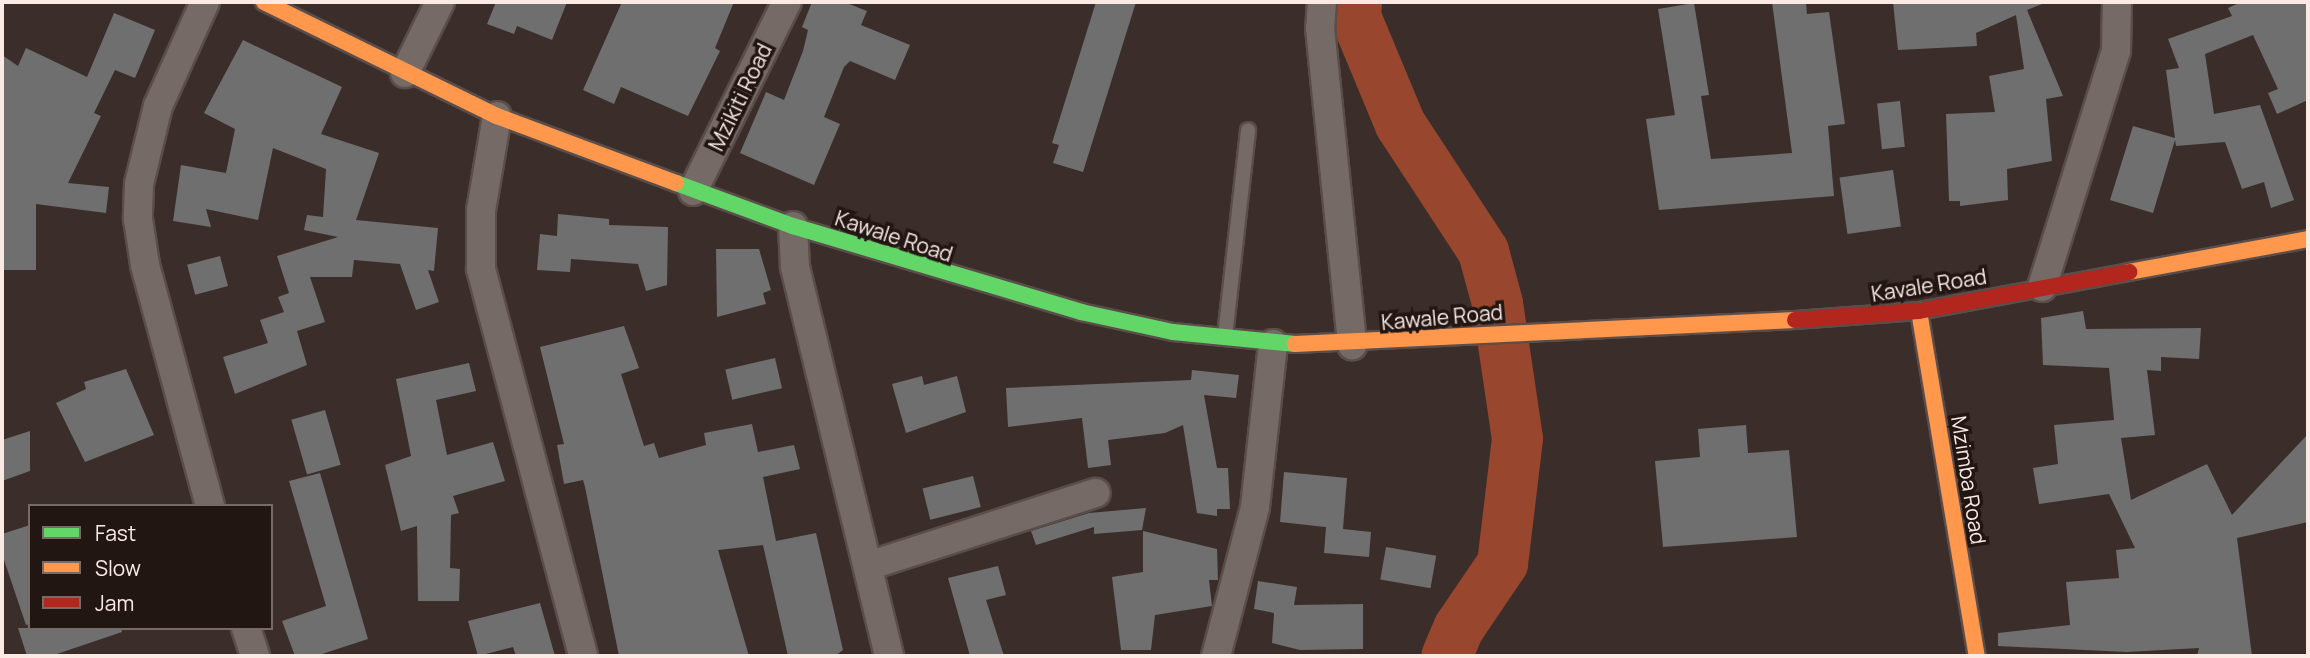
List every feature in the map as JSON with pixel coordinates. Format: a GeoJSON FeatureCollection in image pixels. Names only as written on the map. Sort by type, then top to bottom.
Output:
{"type":"FeatureCollection","features":[{"type":"Feature","properties":{"kind":"street"},"geometry":{"type":"LineString","coordinates":[[205,2],[158,106],[139,184],[138,219],[145,265],[209,504]]}},
{"type":"Feature","properties":{"kind":"street","name":"Kawale Road"},"geometry":{"type":"LineString","coordinates":[[264,2],[497,116],[693,191],[793,226],[1081,312],[1273,344],[1352,345],[1551,328]]}},
{"type":"Feature","properties":{"kind":"street"},"geometry":{"type":"LineString","coordinates":[[405,73],[440,2]]}},
{"type":"Feature","properties":{"kind":"street","name":"Mzikiti Road"},"geometry":{"type":"LineString","coordinates":[[693,191],[787,2]]}},
{"type":"Feature","properties":{"kind":"street"},"geometry":{"type":"LineString","coordinates":[[1322,2],[1320,28],[1352,345]]}},
{"type":"Feature","properties":{"kind":"street"},"geometry":{"type":"LineString","coordinates":[[2042,287],[2116,51],[2117,2]]}},
{"type":"Feature","properties":{"kind":"street"},"geometry":{"type":"LineString","coordinates":[[497,116],[481,211],[481,269],[583,656]]}},
{"type":"Feature","properties":{"kind":"street"},"geometry":{"type":"LineString","coordinates":[[793,226],[795,267],[889,656]]}},
{"type":"Feature","properties":{"kind":"street","name":"Kavale Road"},"geometry":{"type":"LineString","coordinates":[[1551,328],[1672,329],[1919,311],[2308,239]]}},
{"type":"Feature","properties":{"kind":"street","name":"Mzimba Road"},"geometry":{"type":"LineString","coordinates":[[1919,311],[1977,656]]}},
{"type":"Feature","properties":{"kind":"street"},"geometry":{"type":"LineString","coordinates":[[1216,656],[1250,534],[1273,344]]}},
{"type":"Feature","properties":{"kind":"street"},"geometry":{"type":"LineString","coordinates":[[868,566],[1096,493]]}},
{"type":"Feature","properties":{"kind":"street"},"geometry":{"type":"LineString","coordinates":[[247,630],[255,656]]}},
{"type":"Feature","properties":{"kind":"lane"},"geometry":{"type":"LineString","coordinates":[[1225,338],[1248,130]]}},
{"type":"Feature","properties":{"kind":"building"},"geometry":{"type":"Polygon","coordinates":[[[496,2],[567,2],[552,40],[517,26],[514,34],[487,24],[496,2]]]}},
{"type":"Feature","properties":{"kind":"building"},"geometry":{"type":"Polygon","coordinates":[[[622,2],[734,2],[715,48],[720,51],[688,116],[621,87],[614,104],[583,90],[622,2]]]}},
{"type":"Feature","properties":{"kind":"building"},"geometry":{"type":"Polygon","coordinates":[[[812,2],[844,2],[867,11],[861,25],[910,45],[895,80],[850,61],[844,67],[824,117],[840,124],[814,185],[740,153],[766,92],[784,100],[803,51],[808,30],[802,27],[812,2]]]}},
{"type":"Feature","properties":{"kind":"building"},"geometry":{"type":"Polygon","coordinates":[[[1096,2],[1136,2],[1083,172],[1053,163],[1059,145],[1052,143],[1096,2]]]}},
{"type":"Feature","properties":{"kind":"building"},"geometry":{"type":"Polygon","coordinates":[[[1772,2],[1806,2],[1807,14],[1829,12],[1845,124],[1828,126],[1834,196],[1659,210],[1646,119],[1675,115],[1658,9],[1694,3],[1709,95],[1701,96],[1711,159],[1792,153],[1772,2]]]}},
{"type":"Feature","properties":{"kind":"building"},"geometry":{"type":"Polygon","coordinates":[[[1893,2],[2047,2],[2027,10],[2063,96],[2046,99],[2052,161],[2007,169],[2008,200],[1960,206],[1960,201],[1949,201],[1946,114],[1995,112],[1989,76],[2024,69],[2016,15],[1976,33],[1977,46],[1898,50],[1893,2]]]}},
{"type":"Feature","properties":{"kind":"building"},"geometry":{"type":"Polygon","coordinates":[[[2241,2],[2308,2],[2308,100],[2277,114],[2268,93],[2278,89],[2253,35],[2205,54],[2214,114],[2260,105],[2294,200],[2271,208],[2264,182],[2242,189],[2225,142],[2176,146],[2175,140],[2153,213],[2110,200],[2133,126],[2175,138],[2166,70],[2179,68],[2168,39],[2232,16],[2228,8],[2241,2]]]}},
{"type":"Feature","properties":{"kind":"building"},"geometry":{"type":"Polygon","coordinates":[[[114,13],[155,30],[135,78],[115,70],[94,113],[101,116],[68,183],[109,187],[106,213],[36,204],[36,270],[2,270],[2,55],[18,66],[26,48],[87,77],[114,13]]]}},
{"type":"Feature","properties":{"kind":"building"},"geometry":{"type":"Polygon","coordinates":[[[243,40],[342,87],[321,134],[379,153],[356,220],[438,228],[434,271],[428,270],[439,302],[416,310],[400,264],[354,260],[352,277],[310,277],[325,322],[297,331],[307,365],[235,394],[223,357],[268,343],[260,320],[284,312],[278,297],[289,293],[277,256],[338,237],[304,230],[307,215],[323,217],[326,169],[273,148],[258,220],[206,209],[211,227],[173,221],[181,165],[226,173],[235,129],[204,113],[243,40]]]}},
{"type":"Feature","properties":{"kind":"building"},"geometry":{"type":"Polygon","coordinates":[[[1900,101],[1905,147],[1882,149],[1877,103],[1900,101]]]}},
{"type":"Feature","properties":{"kind":"building"},"geometry":{"type":"Polygon","coordinates":[[[1893,170],[1901,226],[1847,234],[1840,178],[1893,170]]]}},
{"type":"Feature","properties":{"kind":"building"},"geometry":{"type":"Polygon","coordinates":[[[558,214],[609,219],[609,225],[668,227],[667,285],[646,291],[638,264],[571,259],[570,272],[537,270],[540,234],[557,236],[558,214]]]}},
{"type":"Feature","properties":{"kind":"building"},"geometry":{"type":"Polygon","coordinates":[[[716,249],[759,249],[771,290],[763,293],[766,304],[717,317],[716,249]]]}},
{"type":"Feature","properties":{"kind":"building"},"geometry":{"type":"Polygon","coordinates":[[[220,256],[228,286],[195,295],[187,265],[220,256]]]}},
{"type":"Feature","properties":{"kind":"building"},"geometry":{"type":"Polygon","coordinates":[[[2083,311],[2086,329],[2201,328],[2199,359],[2161,357],[2161,371],[2147,370],[2155,435],[2121,438],[2131,500],[2207,464],[2232,515],[2308,434],[2308,522],[2237,538],[2252,656],[2197,656],[2199,648],[2127,652],[1998,646],[1998,633],[2070,625],[2066,582],[2119,578],[2116,550],[2135,548],[2109,494],[2039,504],[2033,468],[2058,464],[2054,425],[2114,420],[2109,368],[2043,365],[2041,318],[2083,311]]]}},
{"type":"Feature","properties":{"kind":"building"},"geometry":{"type":"Polygon","coordinates":[[[624,326],[639,368],[621,374],[644,446],[654,443],[659,458],[706,445],[704,433],[752,424],[758,452],[794,445],[800,469],[763,477],[776,541],[816,533],[843,650],[835,656],[788,656],[763,545],[718,550],[749,656],[619,656],[583,480],[564,484],[557,445],[564,444],[540,347],[624,326]]]}},
{"type":"Feature","properties":{"kind":"building"},"geometry":{"type":"Polygon","coordinates":[[[775,358],[782,388],[732,400],[725,369],[775,358]]]}},
{"type":"Feature","properties":{"kind":"building"},"geometry":{"type":"Polygon","coordinates":[[[469,363],[476,391],[436,400],[447,455],[493,442],[505,481],[453,496],[459,513],[451,515],[450,568],[460,569],[459,601],[418,601],[417,526],[401,531],[385,465],[411,456],[396,379],[469,363]]]}},
{"type":"Feature","properties":{"kind":"building"},"geometry":{"type":"Polygon","coordinates":[[[126,369],[154,435],[85,462],[56,403],[86,389],[84,382],[126,369]]]}},
{"type":"Feature","properties":{"kind":"building"},"geometry":{"type":"Polygon","coordinates":[[[1192,370],[1239,375],[1236,398],[1204,395],[1217,468],[1228,468],[1230,509],[1217,509],[1217,516],[1197,513],[1183,425],[1165,433],[1108,440],[1111,465],[1088,468],[1082,418],[1008,427],[1006,388],[1191,380],[1192,370]]]}},
{"type":"Feature","properties":{"kind":"building"},"geometry":{"type":"Polygon","coordinates":[[[922,376],[924,385],[957,376],[966,412],[906,433],[892,384],[922,376]]]}},
{"type":"Feature","properties":{"kind":"building"},"geometry":{"type":"Polygon","coordinates":[[[325,410],[341,465],[307,474],[291,420],[325,410]]]}},
{"type":"Feature","properties":{"kind":"building"},"geometry":{"type":"Polygon","coordinates":[[[1746,425],[1748,453],[1789,450],[1797,537],[1663,547],[1655,461],[1700,457],[1698,429],[1746,425]]]}},
{"type":"Feature","properties":{"kind":"building"},"geometry":{"type":"Polygon","coordinates":[[[30,431],[30,471],[2,481],[2,440],[30,431]]]}},
{"type":"Feature","properties":{"kind":"building"},"geometry":{"type":"Polygon","coordinates":[[[1284,472],[1347,478],[1343,529],[1371,532],[1369,557],[1324,553],[1326,527],[1280,522],[1284,472]]]}},
{"type":"Feature","properties":{"kind":"building"},"geometry":{"type":"Polygon","coordinates":[[[320,473],[368,639],[316,656],[295,656],[282,621],[326,606],[289,481],[320,473]]]}},
{"type":"Feature","properties":{"kind":"building"},"geometry":{"type":"Polygon","coordinates":[[[973,476],[981,507],[930,520],[923,489],[973,476]]]}},
{"type":"Feature","properties":{"kind":"building"},"geometry":{"type":"Polygon","coordinates":[[[1146,508],[1142,530],[1094,534],[1094,527],[1036,545],[1031,531],[1089,513],[1146,508]]]}},
{"type":"Feature","properties":{"kind":"building"},"geometry":{"type":"Polygon","coordinates":[[[28,526],[28,624],[2,554],[2,534],[28,526]]]}},
{"type":"Feature","properties":{"kind":"building"},"geometry":{"type":"Polygon","coordinates":[[[1143,531],[1217,549],[1218,580],[1209,580],[1212,606],[1155,615],[1151,650],[1121,650],[1112,577],[1143,572],[1143,531]]]}},
{"type":"Feature","properties":{"kind":"building"},"geometry":{"type":"Polygon","coordinates":[[[1386,547],[1436,556],[1430,588],[1380,579],[1386,547]]]}},
{"type":"Feature","properties":{"kind":"building"},"geometry":{"type":"Polygon","coordinates":[[[998,566],[1006,595],[986,600],[1004,656],[970,656],[948,578],[998,566]]]}},
{"type":"Feature","properties":{"kind":"building"},"geometry":{"type":"Polygon","coordinates":[[[1258,581],[1297,587],[1294,605],[1363,604],[1363,649],[1300,650],[1272,643],[1274,613],[1254,609],[1258,581]]]}},
{"type":"Feature","properties":{"kind":"building"},"geometry":{"type":"Polygon","coordinates":[[[540,603],[555,656],[516,656],[513,647],[478,656],[468,621],[540,603]]]}},
{"type":"Feature","properties":{"kind":"building"},"geometry":{"type":"Polygon","coordinates":[[[18,628],[122,630],[51,656],[27,656],[18,628]]]}},
{"type":"Feature","properties":{"kind":"waterway"},"geometry":{"type":"LineString","coordinates":[[1356,2],[1355,16],[1400,124],[1483,251],[1497,303],[1517,438],[1502,563],[1458,628],[1446,656]]}},
{"type":"Feature","properties":{"kind":"traffic: fast"},"geometry":{"type":"LineString","coordinates":[[676,183],[793,226],[1081,312],[1173,332],[1295,344]]}},
{"type":"Feature","properties":{"kind":"traffic: slow"},"geometry":{"type":"LineString","coordinates":[[264,2],[497,116],[676,183]]}},
{"type":"Feature","properties":{"kind":"traffic: slow"},"geometry":{"type":"LineString","coordinates":[[2129,272],[2308,239]]}},
{"type":"Feature","properties":{"kind":"traffic: slow"},"geometry":{"type":"LineString","coordinates":[[1919,311],[1977,656]]}},
{"type":"Feature","properties":{"kind":"traffic: slow"},"geometry":{"type":"LineString","coordinates":[[1295,344],[1795,320]]}},
{"type":"Feature","properties":{"kind":"traffic: jam"},"geometry":{"type":"LineString","coordinates":[[1795,320],[1919,311],[2129,272]]}}]}
